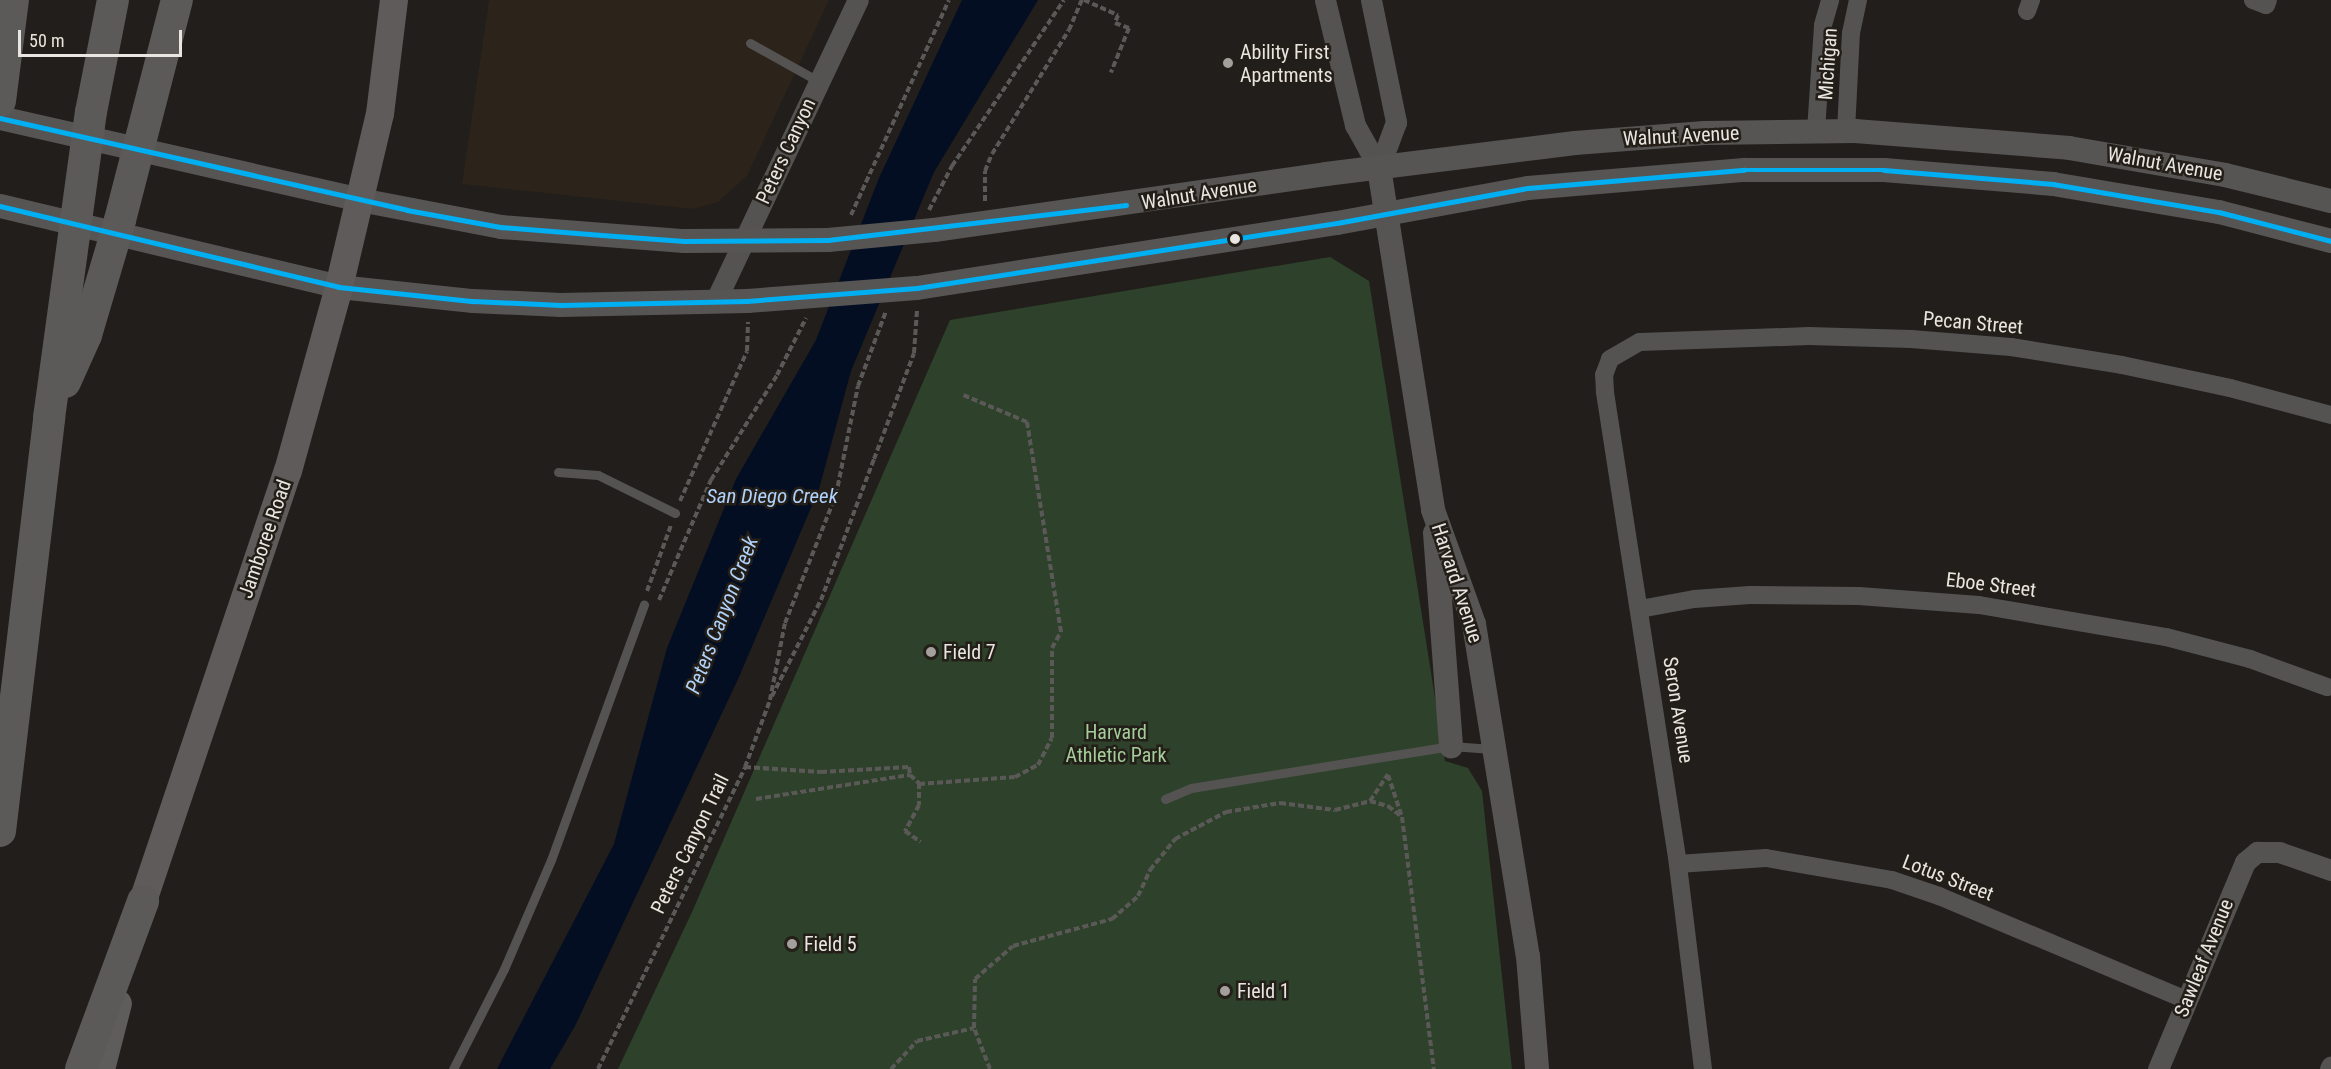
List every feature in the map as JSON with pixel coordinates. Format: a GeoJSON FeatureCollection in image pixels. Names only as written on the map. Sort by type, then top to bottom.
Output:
{"type":"FeatureCollection","features":[{"type":"Feature","properties":{"kind":"highway"},"geometry":{"type":"LineString","coordinates":[[0,101],[13,0]]}},
{"type":"Feature","properties":{"kind":"highway"},"geometry":{"type":"LineString","coordinates":[[0,831],[49,418],[91,112],[113,0]]}},
{"type":"Feature","properties":{"kind":"highway"},"geometry":{"type":"LineString","coordinates":[[49,418],[86,335],[120,220],[177,0]]}},
{"type":"Feature","properties":{"kind":"highway","name":"Jamboree Road"},"geometry":{"type":"LineString","coordinates":[[143,901],[288,471],[339,287],[380,114],[394,0]]}},
{"type":"Feature","properties":{"kind":"highway"},"geometry":{"type":"LineString","coordinates":[[81,1069],[143,901]]}},
{"type":"Feature","properties":{"kind":"main road","name":"Walnut Avenue"},"geometry":{"type":"LineString","coordinates":[[0,118],[360,200],[501,227],[684,240],[744,240],[837,233],[934,230],[1379,168],[1629,138],[1816,131],[2000,141],[2120,155],[2331,201]]}},
{"type":"Feature","properties":{"kind":"main road","name":"Harvard Avenue"},"geometry":{"type":"LineString","coordinates":[[1379,168],[1388,213],[1433,510],[1474,624],[1528,956],[1537,1069]]}},
{"type":"Feature","properties":{"kind":"main road","name":"Walnut Avenue"},"geometry":{"type":"LineString","coordinates":[[0,206],[339,287],[473,301],[561,305],[747,301],[806,303],[1388,213],[1528,188],[1600,179],[1744,170],[1861,169],[1960,175],[2106,192],[2219,212],[2331,241]]}},
{"type":"Feature","properties":{"kind":"main road"},"geometry":{"type":"LineString","coordinates":[[1433,510],[1451,747]]}},
{"type":"Feature","properties":{"kind":"main road","name":"Jamboree Road"},"geometry":{"type":"LineString","coordinates":[[101,1069],[143,901]]}},
{"type":"Feature","properties":{"kind":"street","name":"Peters Canyon"},"geometry":{"type":"LineString","coordinates":[[715,302],[858,0]]}},
{"type":"Feature","properties":{"kind":"street","name":"Harvard Avenue"},"geometry":{"type":"LineString","coordinates":[[1324,0],[1355,125],[1379,168]]}},
{"type":"Feature","properties":{"kind":"street"},"geometry":{"type":"LineString","coordinates":[[1371,0],[1395,122],[1379,168]]}},
{"type":"Feature","properties":{"kind":"street","name":"Michigan"},"geometry":{"type":"LineString","coordinates":[[1816,131],[1823,25],[1830,0]]}},
{"type":"Feature","properties":{"kind":"street","name":"Michigan"},"geometry":{"type":"LineString","coordinates":[[1846,131],[1851,33],[1858,0]]}},
{"type":"Feature","properties":{"kind":"street"},"geometry":{"type":"LineString","coordinates":[[2253,0],[2266,5],[2268,0]]}},
{"type":"Feature","properties":{"kind":"street","name":"Pecan Street"},"geometry":{"type":"LineString","coordinates":[[1610,360],[1640,342],[1809,336],[1922,340],[2011,347],[2122,365],[2230,388],[2331,415]]}},
{"type":"Feature","properties":{"kind":"street","name":"Seron Avenue"},"geometry":{"type":"LineString","coordinates":[[1610,360],[1604,375],[1605,392],[1678,864],[1703,1069]]}},
{"type":"Feature","properties":{"kind":"street","name":"Eboe Street"},"geometry":{"type":"LineString","coordinates":[[1640,609],[1694,599],[1750,595],[1859,596],[1980,605],[2166,637],[2250,659],[2328,687]]}},
{"type":"Feature","properties":{"kind":"street","name":"Sawleaf Avenue"},"geometry":{"type":"LineString","coordinates":[[2158,1069],[2245,862],[2257,852],[2279,852],[2331,870]]}},
{"type":"Feature","properties":{"kind":"street","name":"Lotus Street"},"geometry":{"type":"LineString","coordinates":[[1678,864],[1766,858],[1892,880],[1939,896],[2187,1000]]}},
{"type":"Feature","properties":{"kind":"street"},"geometry":{"type":"LineString","coordinates":[[2329,1069],[2331,1065]]}},
{"type":"Feature","properties":{"kind":"lane"},"geometry":{"type":"LineString","coordinates":[[750,43],[818,81]]}},
{"type":"Feature","properties":{"kind":"lane"},"geometry":{"type":"LineString","coordinates":[[558,472],[598,475],[675,513]]}},
{"type":"Feature","properties":{"kind":"lane"},"geometry":{"type":"LineString","coordinates":[[453,1069],[499,979],[551,861],[644,604]]}},
{"type":"Feature","properties":{"kind":"lane"},"geometry":{"type":"LineString","coordinates":[[1166,799],[1191,788],[1451,747],[1494,749]]}},
{"type":"Feature","properties":{"kind":"path"},"geometry":{"type":"LineString","coordinates":[[837,233],[949,0]]}},
{"type":"Feature","properties":{"kind":"path"},"geometry":{"type":"LineString","coordinates":[[1060,9],[1065,0]]}},
{"type":"Feature","properties":{"kind":"path"},"geometry":{"type":"LineString","coordinates":[[984,199],[985,171],[992,154],[1069,30],[1083,0],[1118,15],[1115,23],[1130,28],[1111,72]]}},
{"type":"Feature","properties":{"kind":"path"},"geometry":{"type":"LineString","coordinates":[[747,301],[747,351],[675,513],[644,604],[656,604],[661,598],[711,480],[777,375],[806,303]]}},
{"type":"Feature","properties":{"kind":"path"},"geometry":{"type":"LineString","coordinates":[[770,700],[820,600],[914,353],[917,318]]}},
{"type":"Feature","properties":{"kind":"path"},"geometry":{"type":"LineString","coordinates":[[919,784],[1015,777],[1038,765],[1052,738],[1052,648],[1061,632],[1027,422],[963,395]]}},
{"type":"Feature","properties":{"kind":"path","name":"Peters Canyon Trail"},"geometry":{"type":"LineString","coordinates":[[598,1069],[745,767],[770,700],[785,623]]}},
{"type":"Feature","properties":{"kind":"path"},"geometry":{"type":"LineString","coordinates":[[745,767],[821,772],[896,765],[909,767],[910,775],[919,784],[919,805],[905,831],[921,842]]}},
{"type":"Feature","properties":{"kind":"path"},"geometry":{"type":"LineString","coordinates":[[1370,801],[1388,774],[1402,817],[1434,1069]]}},
{"type":"Feature","properties":{"kind":"path"},"geometry":{"type":"LineString","coordinates":[[756,799],[910,775]]}},
{"type":"Feature","properties":{"kind":"path"},"geometry":{"type":"LineString","coordinates":[[990,1069],[974,1028],[975,979],[1013,946],[1112,920],[1138,896],[1150,870],[1175,839],[1226,812],[1260,804],[1299,803],[1335,810],[1370,801],[1388,806],[1402,817]]}},
{"type":"Feature","properties":{"kind":"path"},"geometry":{"type":"LineString","coordinates":[[891,1069],[917,1041],[974,1028]]}},
{"type":"Feature","properties":{"kind":"shaded area"},"geometry":{"type":"Polygon","coordinates":[[[489,0],[829,0],[747,176],[718,202],[693,209],[462,184],[489,0]]]}},
{"type":"Feature","properties":{"kind":"green space","name":"Harvard Athletic Park"},"geometry":{"type":"Polygon","coordinates":[[[1330,257],[1369,281],[1445,761],[1468,768],[1482,791],[1512,1069],[618,1069],[692,912],[950,320],[1330,257]]]}},
{"type":"Feature","properties":{"kind":"water","name":"San Diego Creek"},"geometry":{"type":"Polygon","coordinates":[[[962,0],[1038,0],[934,172],[851,371],[819,489],[739,677],[575,1026],[550,1069],[497,1069],[614,844],[667,648],[736,479],[816,340],[879,178],[962,0]]]}},
{"type":"Feature","properties":{"kind":"transit line"},"geometry":{"type":"LineString","coordinates":[[0,118],[407,210],[501,227],[602,235],[684,241],[828,240],[1126,205]]}},
{"type":"Feature","properties":{"kind":"transit line"},"geometry":{"type":"LineString","coordinates":[[0,206],[339,287],[473,301],[561,305],[747,301],[917,288],[1337,223],[1528,188],[1744,170],[1884,170],[2053,184],[2219,212],[2331,241]]}},
{"type":"Feature","properties":{"kind":"place","name":"Ability First Apartments"},"geometry":{"type":"Point","coordinates":[1228,63]}},
{"type":"Feature","properties":{"kind":"place","name":"Field 7"},"geometry":{"type":"Point","coordinates":[931,652]}},
{"type":"Feature","properties":{"kind":"place","name":"Field 5"},"geometry":{"type":"Point","coordinates":[792,944]}},
{"type":"Feature","properties":{"kind":"place","name":"Field 1"},"geometry":{"type":"Point","coordinates":[1225,991]}},
{"type":"Feature","properties":{"kind":"water label","name":"Peters Canyon Creek"},"geometry":{"type":"Point","coordinates":[722,615]}}]}
